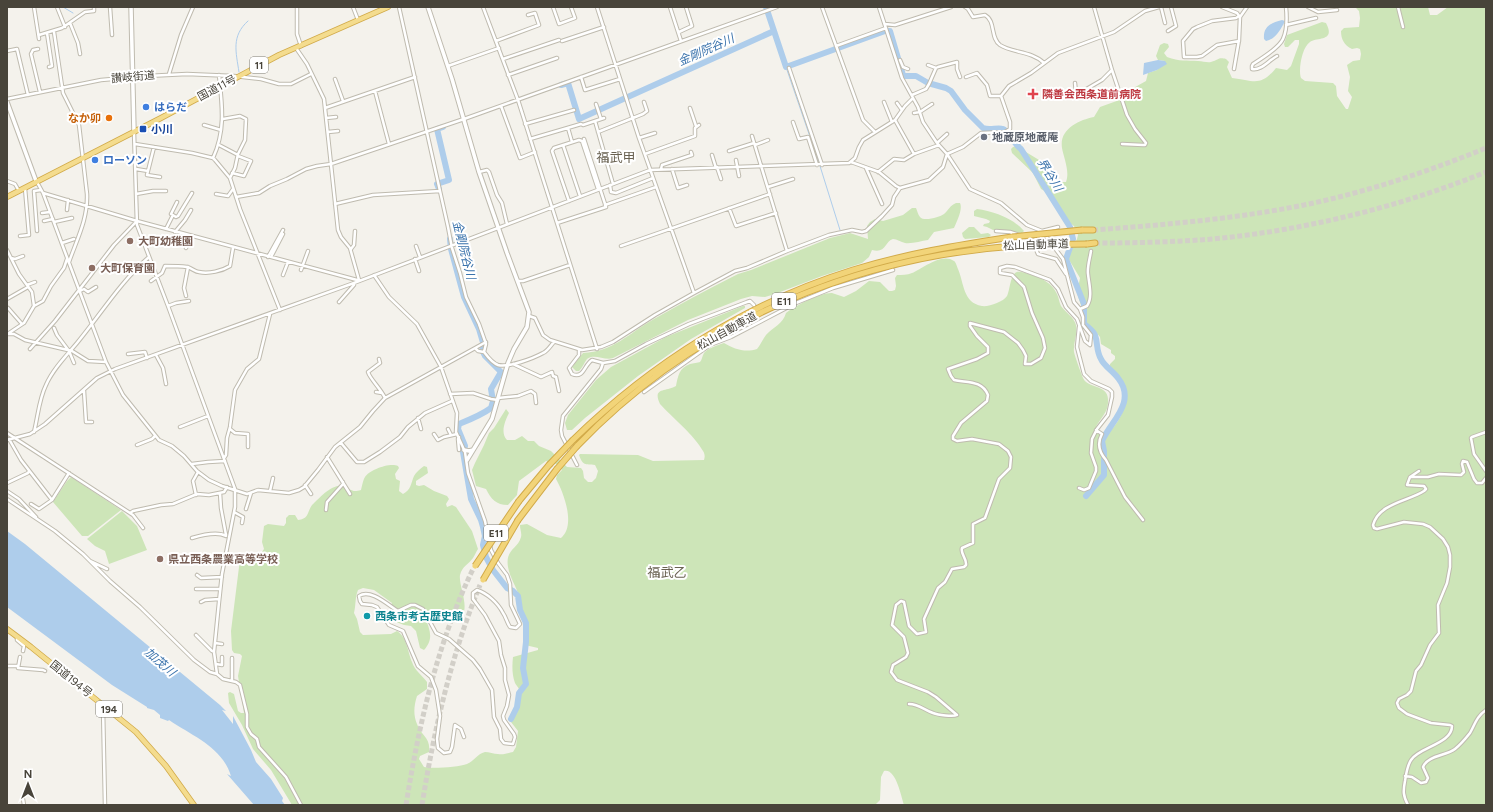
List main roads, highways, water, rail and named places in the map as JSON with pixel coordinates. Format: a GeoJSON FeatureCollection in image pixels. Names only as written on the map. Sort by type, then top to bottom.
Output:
{"type":"FeatureCollection","features":[{"type":"Feature","properties":{"kind":"highway","name":"国道11号"},"geometry":{"type":"LineString","coordinates":[[7,197],[239,76],[298,47],[388,7]]}},
{"type":"Feature","properties":{"kind":"highway","name":"松山自動車道"},"geometry":{"type":"LineString","coordinates":[[474,567],[519,501],[573,440],[610,406],[662,365],[710,333],[769,303],[830,278],[870,265],[930,250],[1012,237],[1093,230]]}},
{"type":"Feature","properties":{"kind":"highway","name":"松山自動車道"},"geometry":{"type":"LineString","coordinates":[[482,583],[518,520],[557,469],[577,446],[622,403],[661,372],[716,336],[771,307],[825,285],[886,266],[932,256],[972,250],[1030,245],[1095,244]]}},
{"type":"Feature","properties":{"kind":"highway","name":"国道194号"},"geometry":{"type":"LineString","coordinates":[[7,629],[103,704],[136,732],[179,782],[194,805]]}},
{"type":"Feature","properties":{"kind":"water"},"geometry":{"type":"Polygon","coordinates":[[[1282,20],[1285,21],[1278,33],[1270,40],[1266,41],[1264,39],[1264,35],[1268,26],[1282,20]]]}},
{"type":"Feature","properties":{"kind":"water"},"geometry":{"type":"Polygon","coordinates":[[[1158,60],[1165,61],[1167,64],[1157,70],[1143,75],[1144,63],[1158,60]]]}},
{"type":"Feature","properties":{"kind":"water","name":"加茂川"},"geometry":{"type":"Polygon","coordinates":[[[7,531],[25,544],[220,705],[226,711],[222,710],[233,724],[233,716],[256,762],[271,779],[283,798],[282,801],[285,805],[254,805],[227,774],[231,776],[227,766],[214,750],[169,720],[160,718],[160,715],[154,710],[147,708],[112,685],[7,607],[7,531]]]}},
{"type":"Feature","properties":{"kind":"waterway"},"geometry":{"type":"LineString","coordinates":[[63,7],[73,13]]}},
{"type":"Feature","properties":{"kind":"waterway","name":"界谷川"},"geometry":{"type":"LineString","coordinates":[[766,7],[786,67],[885,31],[890,31],[903,75],[916,76],[928,83],[951,91],[965,110],[983,128],[1005,130],[1021,149],[1070,227],[1073,239],[1066,259],[1084,304],[1084,324],[1095,335],[1099,356],[1102,362],[1118,378],[1125,395],[1124,403],[1102,441],[1104,451],[1104,475],[1086,496]]}},
{"type":"Feature","properties":{"kind":"waterway"},"geometry":{"type":"LineString","coordinates":[[239,72],[236,51],[237,38],[239,32],[248,21]]}},
{"type":"Feature","properties":{"kind":"waterway","name":"金剛院谷川"},"geometry":{"type":"LineString","coordinates":[[561,85],[568,83],[579,119],[774,31]]}},
{"type":"Feature","properties":{"kind":"waterway"},"geometry":{"type":"LineString","coordinates":[[786,67],[819,163]]}},
{"type":"Feature","properties":{"kind":"waterway","name":"金剛院谷川"},"geometry":{"type":"LineString","coordinates":[[439,189],[437,184],[449,180],[437,129],[443,127]]}},
{"type":"Feature","properties":{"kind":"waterway"},"geometry":{"type":"LineString","coordinates":[[820,166],[840,230]]}},
{"type":"Feature","properties":{"kind":"waterway","name":"金剛院谷川"},"geometry":{"type":"LineString","coordinates":[[450,239],[451,249],[464,297],[479,329],[484,346],[482,350],[485,356],[501,372],[491,389],[493,401],[491,408],[480,415],[459,424],[458,429],[465,446],[463,452],[471,499],[481,520],[485,536],[483,545],[486,557],[493,570],[507,588],[518,596],[520,610],[526,623],[526,642],[523,668],[526,684],[519,693],[517,707],[511,719]]}},
{"type":"Feature","properties":{"kind":"tunnel"},"geometry":{"type":"LineString","coordinates":[[1093,230],[1199,221],[1304,205],[1351,194],[1396,181],[1486,148]]}},
{"type":"Feature","properties":{"kind":"tunnel"},"geometry":{"type":"LineString","coordinates":[[1095,243],[1213,239],[1283,230],[1386,206],[1453,185],[1486,172]]}},
{"type":"Feature","properties":{"kind":"tunnel"},"geometry":{"type":"LineString","coordinates":[[406,805],[423,715],[439,655],[460,597],[473,569]]}},
{"type":"Feature","properties":{"kind":"tunnel"},"geometry":{"type":"LineString","coordinates":[[422,805],[438,721],[452,666],[460,639],[480,585]]}},
{"type":"Feature","properties":{"kind":"place","name":"隣善会西条道前病院"},"geometry":{"type":"Point","coordinates":[1033,94]}},
{"type":"Feature","properties":{"kind":"place","name":"はらだ"},"geometry":{"type":"Point","coordinates":[146,107]}},
{"type":"Feature","properties":{"kind":"place","name":"なか卯"},"geometry":{"type":"Point","coordinates":[109,118]}},
{"type":"Feature","properties":{"kind":"place","name":"小川"},"geometry":{"type":"Point","coordinates":[143,129]}},
{"type":"Feature","properties":{"kind":"place","name":"地蔵原地蔵庵"},"geometry":{"type":"Point","coordinates":[984,137]}},
{"type":"Feature","properties":{"kind":"place","name":"ローソン"},"geometry":{"type":"Point","coordinates":[95,160]}},
{"type":"Feature","properties":{"kind":"place","name":"大町幼稚園"},"geometry":{"type":"Point","coordinates":[130,241]}},
{"type":"Feature","properties":{"kind":"place","name":"大町保育園"},"geometry":{"type":"Point","coordinates":[92,268]}},
{"type":"Feature","properties":{"kind":"place","name":"県立西条農業高等学校"},"geometry":{"type":"Point","coordinates":[160,559]}},
{"type":"Feature","properties":{"kind":"place","name":"西条市考古歴史館"},"geometry":{"type":"Point","coordinates":[367,616]}},
{"type":"Feature","properties":{"kind":"district","name":"福武甲"},"geometry":{"type":"Point","coordinates":[616,157]}},
{"type":"Feature","properties":{"kind":"district","name":"福武乙"},"geometry":{"type":"Point","coordinates":[667,572]}}]}
